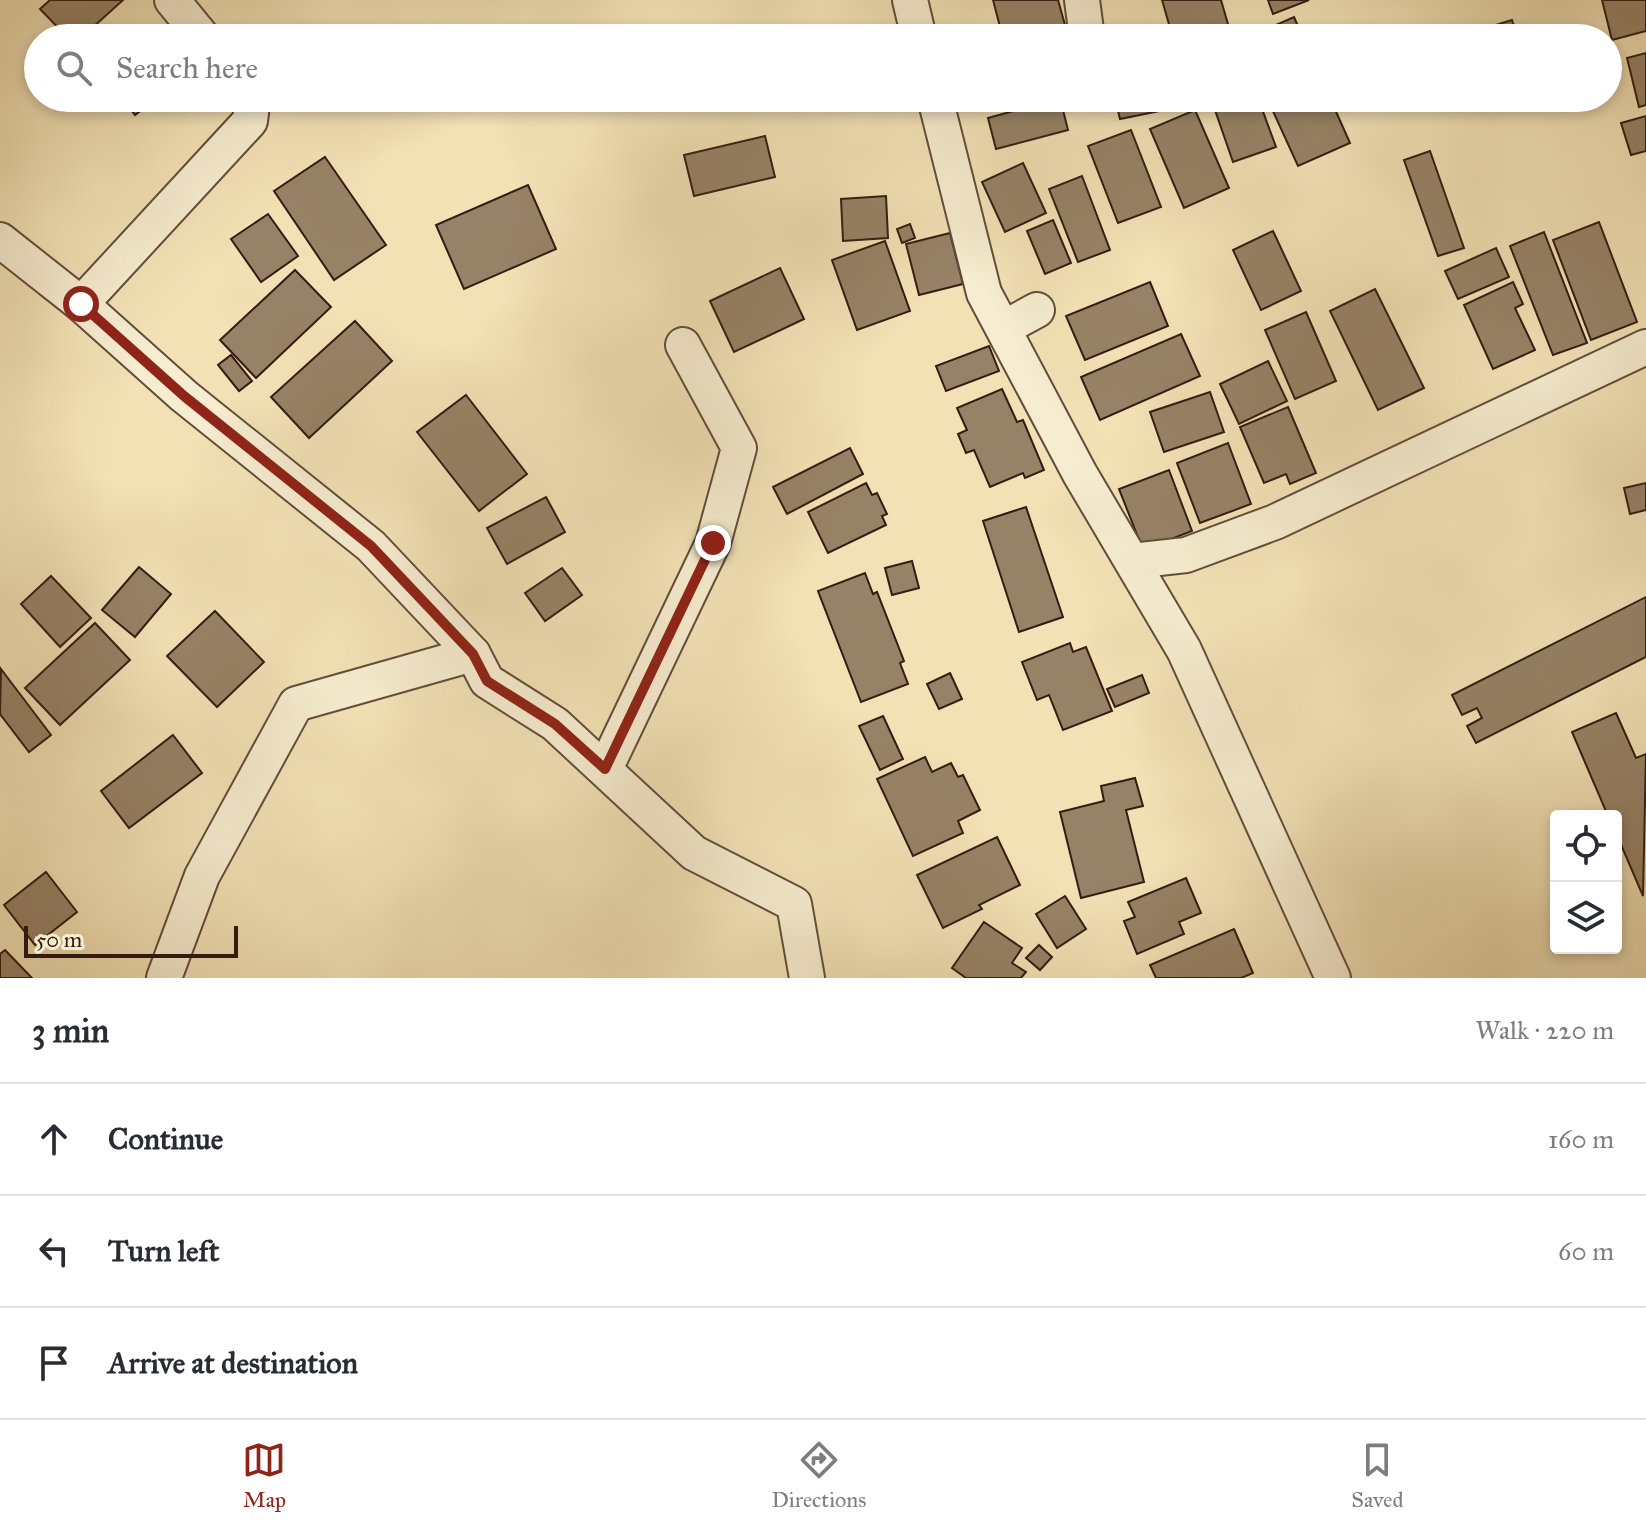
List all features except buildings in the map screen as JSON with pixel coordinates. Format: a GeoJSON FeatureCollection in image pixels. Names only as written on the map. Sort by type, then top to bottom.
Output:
{"type":"FeatureCollection","features":[{"type":"Feature","properties":{"kind":"street"},"geometry":{"type":"LineString","coordinates":[[172,0],[192,24]]}},
{"type":"Feature","properties":{"kind":"street"},"geometry":{"type":"LineString","coordinates":[[910,0],[916,24]]}},
{"type":"Feature","properties":{"kind":"street"},"geometry":{"type":"LineString","coordinates":[[1082,0],[1085,24]]}},
{"type":"Feature","properties":{"kind":"street"},"geometry":{"type":"LineString","coordinates":[[81,304],[250,121],[250,112]]}},
{"type":"Feature","properties":{"kind":"street"},"geometry":{"type":"LineString","coordinates":[[939,112],[984,293],[1080,474],[1184,650],[1333,978]]}},
{"type":"Feature","properties":{"kind":"street"},"geometry":{"type":"LineString","coordinates":[[0,240],[81,304],[184,396],[371,546],[473,654],[487,681],[555,724],[694,853],[794,904],[807,978]]}},
{"type":"Feature","properties":{"kind":"street"},"geometry":{"type":"LineString","coordinates":[[1004,328],[1037,310]]}},
{"type":"Feature","properties":{"kind":"street"},"geometry":{"type":"LineString","coordinates":[[605,769],[713,543],[739,448],[683,345]]}},
{"type":"Feature","properties":{"kind":"street"},"geometry":{"type":"LineString","coordinates":[[1132,561],[1186,555],[1275,522],[1646,347]]}},
{"type":"Feature","properties":{"kind":"street"},"geometry":{"type":"LineString","coordinates":[[164,978],[202,876],[296,704],[473,654]]}},
{"type":"Feature","properties":{"kind":"route"},"geometry":{"type":"LineString","coordinates":[[81,304],[184,396],[371,546],[473,654],[487,681],[555,724],[605,769],[713,543]]}}]}
